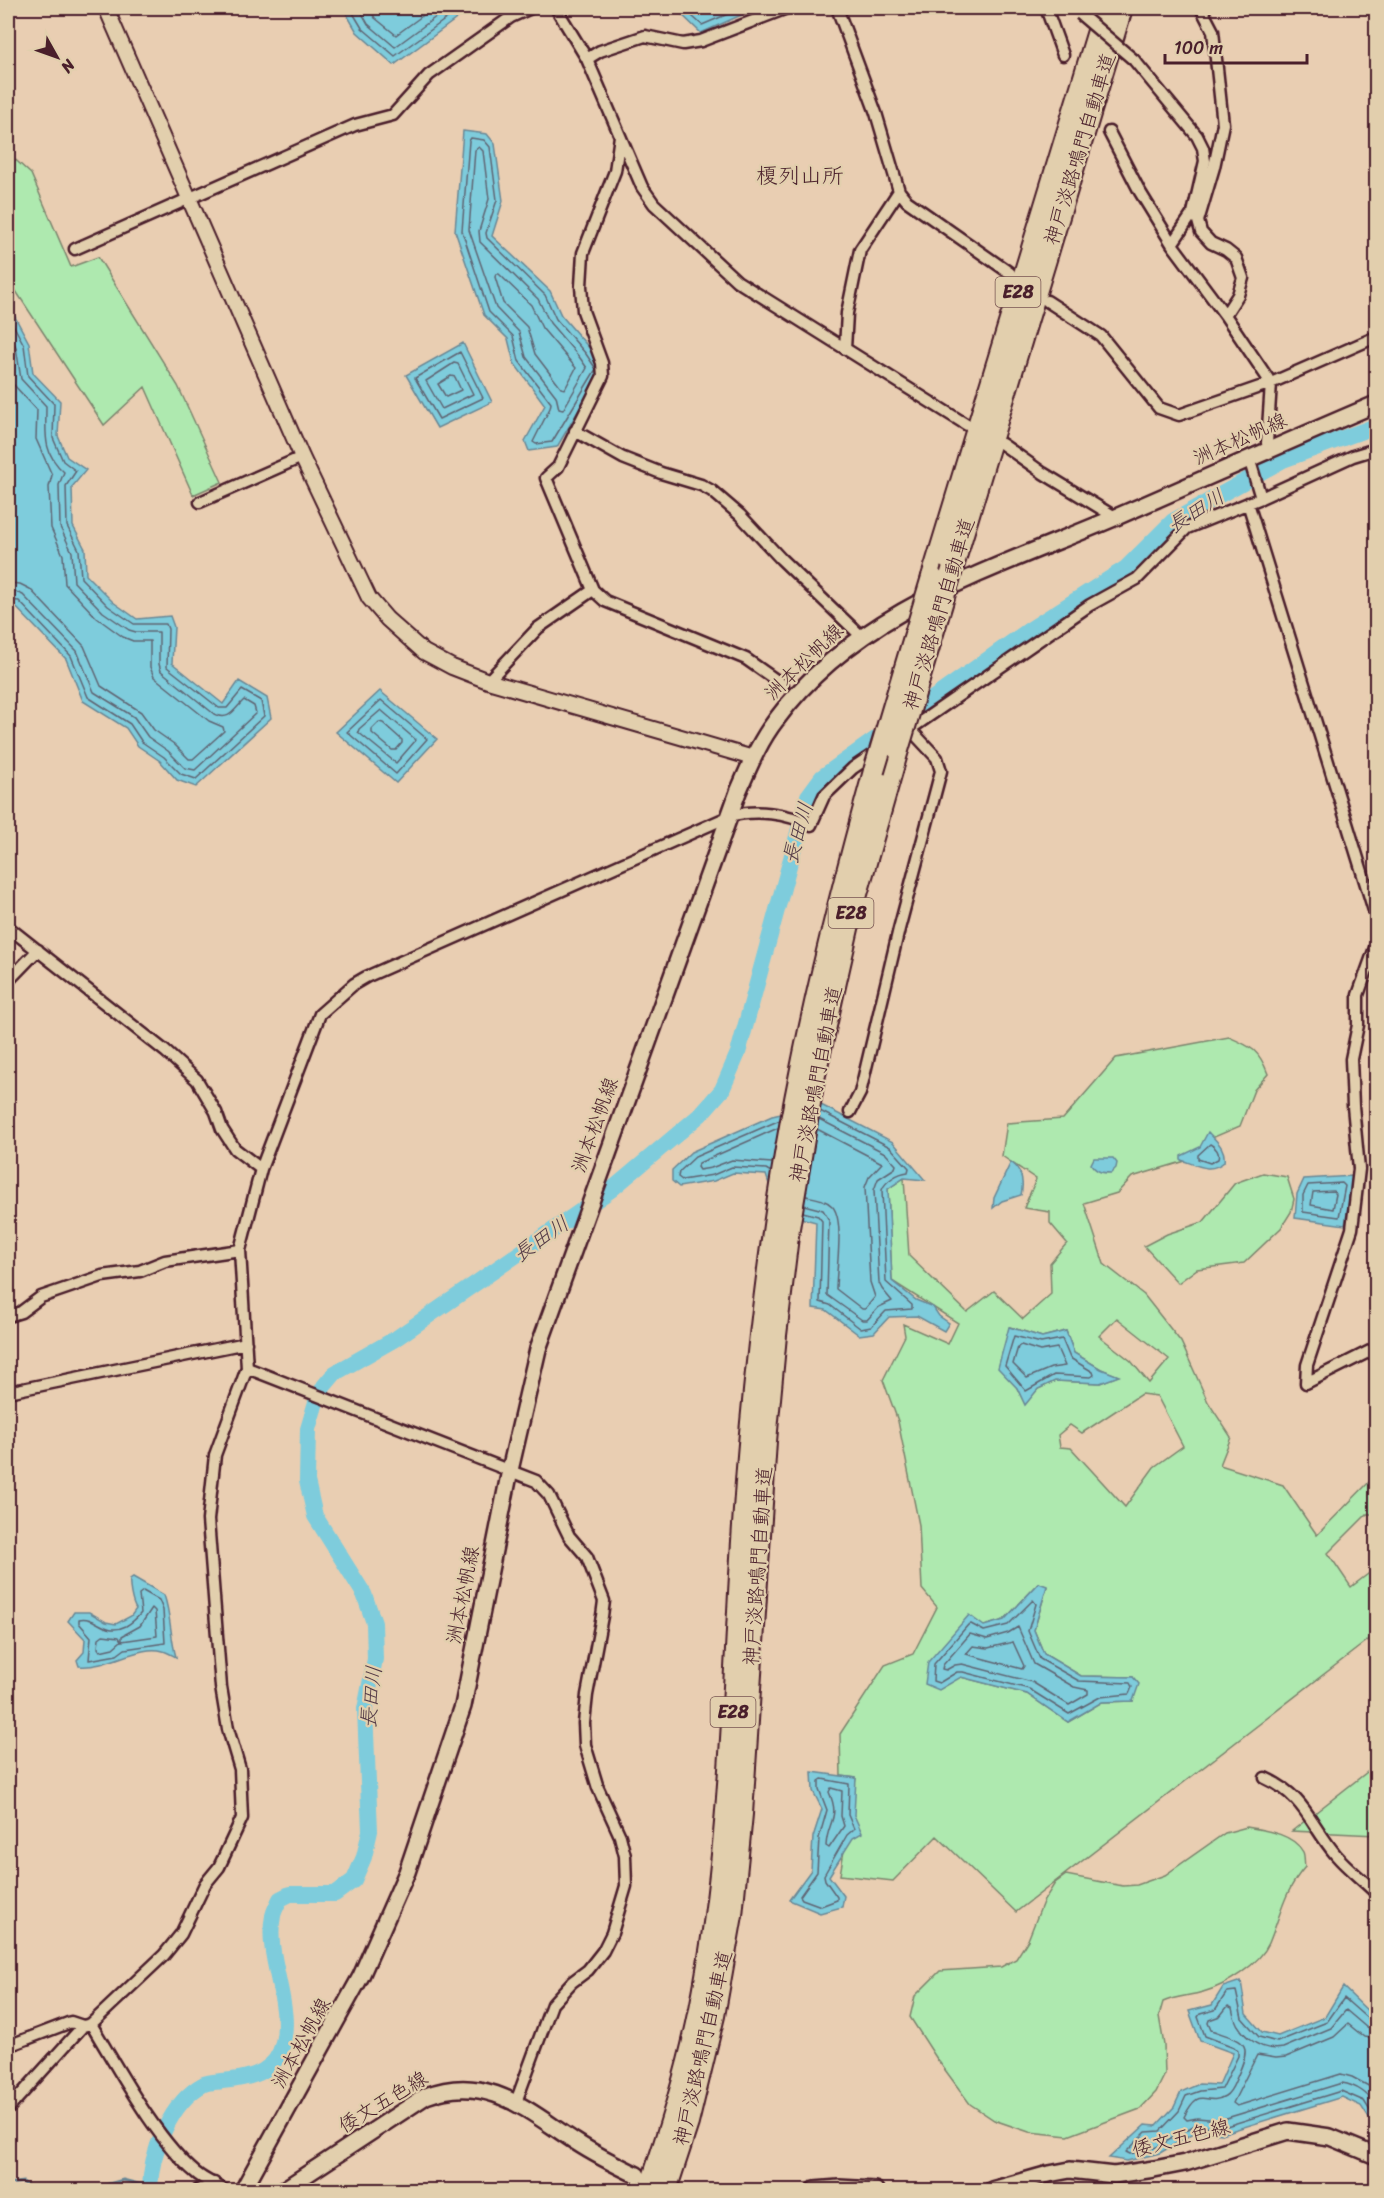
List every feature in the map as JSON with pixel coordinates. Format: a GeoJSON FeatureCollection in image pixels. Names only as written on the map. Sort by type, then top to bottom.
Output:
{"type":"FeatureCollection","features":[{"type":"Feature","properties":{"kind":"highway","name":"神戸淡路鳴門自動車道"},"geometry":{"type":"LineString","coordinates":[[643,2183],[673,2119],[700,2011],[715,1913],[727,1811],[749,1437],[781,1227],[836,909],[874,771],[1105,8]]}},
{"type":"Feature","properties":{"kind":"highway","name":"神戸淡路鳴門自動車道"},"geometry":{"type":"LineString","coordinates":[[807,1077],[898,750],[1122,8]]}},
{"type":"Feature","properties":{"kind":"highway","name":"神戸淡路鳴門自動車道"},"geometry":{"type":"LineString","coordinates":[[666,2190],[688,2122],[712,2027],[732,1915],[742,1814],[766,1441],[776,1335],[781,1227]]}},
{"type":"Feature","properties":{"kind":"main road","name":"洲本松帆線"},"geometry":{"type":"LineString","coordinates":[[243,2190],[361,1976],[407,1872],[463,1706],[510,1470],[537,1349],[730,816],[753,758],[775,720],[795,695],[827,665],[861,636],[885,620],[969,579],[1377,404]]}},
{"type":"Feature","properties":{"kind":"main road","name":"倭文五色線"},"geometry":{"type":"LineString","coordinates":[[288,2189],[426,2096],[463,2087],[489,2092],[516,2102],[643,2183]]}},
{"type":"Feature","properties":{"kind":"main road","name":"倭文五色線"},"geometry":{"type":"LineString","coordinates":[[992,2190],[1070,2170],[1114,2175],[1185,2163],[1288,2131],[1330,2137],[1377,2156]]}},
{"type":"Feature","properties":{"kind":"main road"},"geometry":{"type":"LineString","coordinates":[[814,2190],[839,2188],[875,2190]]}},
{"type":"Feature","properties":{"kind":"street"},"geometry":{"type":"LineString","coordinates":[[106,8],[302,457],[369,598],[387,619],[424,652],[452,667],[488,681],[753,758]]}},
{"type":"Feature","properties":{"kind":"street"},"geometry":{"type":"LineString","coordinates":[[75,249],[355,125],[393,115],[429,75],[512,17],[531,8]]}},
{"type":"Feature","properties":{"kind":"street"},"geometry":{"type":"LineString","coordinates":[[556,8],[587,58],[642,187],[654,204],[737,281],[967,425]]}},
{"type":"Feature","properties":{"kind":"street"},"geometry":{"type":"LineString","coordinates":[[587,58],[615,45],[645,36],[683,44],[700,41],[787,8]]}},
{"type":"Feature","properties":{"kind":"street"},"geometry":{"type":"LineString","coordinates":[[837,8],[876,113],[898,191],[907,201],[1010,273]]}},
{"type":"Feature","properties":{"kind":"street"},"geometry":{"type":"LineString","coordinates":[[1046,8],[1063,55]]}},
{"type":"Feature","properties":{"kind":"street"},"geometry":{"type":"LineString","coordinates":[[1201,8],[1213,31],[1223,124],[1214,167],[1198,221],[1202,232],[1211,243],[1236,258],[1243,278],[1238,295],[1225,315]]}},
{"type":"Feature","properties":{"kind":"street"},"geometry":{"type":"LineString","coordinates":[[1077,11],[1134,60],[1197,136],[1203,148],[1205,160],[1193,213],[1172,244]]}},
{"type":"Feature","properties":{"kind":"street"},"geometry":{"type":"LineString","coordinates":[[1109,132],[1140,192],[1172,244],[1225,315],[1271,383],[1267,443],[1269,449]]}},
{"type":"Feature","properties":{"kind":"street"},"geometry":{"type":"LineString","coordinates":[[621,136],[615,171],[583,253],[581,286],[583,311],[603,369],[603,376],[558,467],[546,478],[593,590],[605,601],[746,659],[783,685]]}},
{"type":"Feature","properties":{"kind":"street"},"geometry":{"type":"LineString","coordinates":[[845,349],[847,313],[860,250],[898,191]]}},
{"type":"Feature","properties":{"kind":"street"},"geometry":{"type":"LineString","coordinates":[[1047,301],[1101,336],[1159,408],[1179,415],[1271,383],[1377,337]]}},
{"type":"Feature","properties":{"kind":"street"},"geometry":{"type":"LineString","coordinates":[[575,431],[623,458],[701,485],[712,491],[740,515],[781,560],[861,636]]}},
{"type":"Feature","properties":{"kind":"street"},"geometry":{"type":"LineString","coordinates":[[1002,444],[1115,517]]}},
{"type":"Feature","properties":{"kind":"street"},"geometry":{"type":"LineString","coordinates":[[8,2109],[87,2025],[164,1955],[181,1934],[206,1884],[219,1867],[242,1818],[240,1769],[228,1729],[221,1687],[208,1520],[216,1455],[247,1368],[240,1250],[261,1169],[320,1014],[354,984],[366,977],[730,816],[744,812],[792,816],[810,825],[824,796],[853,768],[1090,605],[1137,579],[1187,528],[1261,498],[1353,456],[1377,448]]}},
{"type":"Feature","properties":{"kind":"street"},"geometry":{"type":"LineString","coordinates":[[200,502],[302,457]]}},
{"type":"Feature","properties":{"kind":"street"},"geometry":{"type":"LineString","coordinates":[[1249,458],[1261,498]]}},
{"type":"Feature","properties":{"kind":"street"},"geometry":{"type":"LineString","coordinates":[[1248,502],[1377,917]]}},
{"type":"Feature","properties":{"kind":"street"},"geometry":{"type":"LineString","coordinates":[[488,681],[538,628],[593,590]]}},
{"type":"Feature","properties":{"kind":"street"},"geometry":{"type":"LineString","coordinates":[[850,1112],[860,1093],[899,929],[941,771],[937,758],[910,729]]}},
{"type":"Feature","properties":{"kind":"street"},"geometry":{"type":"LineString","coordinates":[[8,927],[165,1051],[197,1080],[216,1112],[222,1129],[236,1149],[261,1169]]}},
{"type":"Feature","properties":{"kind":"street"},"geometry":{"type":"LineString","coordinates":[[1377,945],[1358,995],[1358,1025],[1351,1059],[1359,1169],[1352,1229],[1307,1365],[1306,1383],[1377,1348]]}},
{"type":"Feature","properties":{"kind":"street"},"geometry":{"type":"LineString","coordinates":[[8,981],[38,951]]}},
{"type":"Feature","properties":{"kind":"street"},"geometry":{"type":"LineString","coordinates":[[8,1316],[21,1312],[41,1297],[102,1276],[140,1271],[165,1261],[240,1250]]}},
{"type":"Feature","properties":{"kind":"street"},"geometry":{"type":"LineString","coordinates":[[8,1392],[246,1343]]}},
{"type":"Feature","properties":{"kind":"street"},"geometry":{"type":"LineString","coordinates":[[247,1368],[536,1481],[549,1495],[569,1536],[586,1557],[604,1601],[587,1695],[584,1723],[585,1745],[598,1788],[620,1836],[625,1856],[626,1886],[612,1933],[603,1951],[588,1970],[572,1982],[552,2004],[516,2102]]}},
{"type":"Feature","properties":{"kind":"street"},"geometry":{"type":"LineString","coordinates":[[1265,1778],[1279,1784],[1296,1798],[1334,1853],[1377,1893]]}},
{"type":"Feature","properties":{"kind":"street"},"geometry":{"type":"LineString","coordinates":[[8,2046],[71,2022],[87,2025],[148,2116],[176,2153],[197,2174],[224,2190]]}},
{"type":"Feature","properties":{"kind":"street"},"geometry":{"type":"LineString","coordinates":[[198,2190],[213,2183]]}},
{"type":"Feature","properties":{"kind":"green space"},"geometry":{"type":"Polygon","coordinates":[[[8,153],[31,174],[71,267],[98,257],[178,386],[222,482],[193,495],[145,387],[104,425],[8,279],[8,153]]]}},
{"type":"Feature","properties":{"kind":"green space"},"geometry":{"type":"Polygon","coordinates":[[[1229,1037],[1254,1050],[1265,1066],[1268,1074],[1254,1090],[1240,1126],[1207,1140],[1192,1159],[1132,1177],[1117,1193],[1084,1203],[1104,1264],[1144,1295],[1181,1342],[1208,1402],[1231,1437],[1220,1465],[1283,1485],[1317,1535],[1376,1475],[1376,1514],[1367,1514],[1328,1553],[1351,1587],[1376,1568],[1376,1634],[1016,1912],[937,1836],[893,1881],[840,1875],[856,1778],[841,1776],[840,1734],[885,1665],[913,1654],[937,1607],[922,1589],[919,1525],[898,1421],[883,1380],[905,1336],[903,1324],[948,1344],[958,1323],[892,1281],[888,1189],[904,1178],[909,1256],[967,1312],[994,1291],[1023,1319],[1051,1294],[1050,1263],[1067,1243],[1050,1223],[1050,1212],[1024,1208],[1036,1179],[1002,1156],[1007,1123],[1063,1119],[1116,1058],[1229,1037]],[[1117,1318],[1099,1336],[1131,1361],[1149,1383],[1169,1359],[1117,1318]],[[1010,1327],[1017,1388],[1025,1404],[1038,1389],[1055,1381],[1100,1383],[1118,1376],[1074,1353],[1066,1331],[1042,1337],[1010,1327]],[[1141,1394],[1082,1433],[1070,1425],[1058,1435],[1060,1447],[1071,1448],[1125,1507],[1154,1467],[1183,1446],[1157,1396],[1141,1394]],[[1039,1583],[1004,1620],[984,1626],[961,1677],[1027,1694],[1068,1722],[1102,1702],[1133,1701],[1133,1677],[1081,1676],[1044,1654],[1034,1630],[1047,1587],[1039,1583]]]}},
{"type":"Feature","properties":{"kind":"green space"},"geometry":{"type":"Polygon","coordinates":[[[1263,1173],[1287,1177],[1294,1199],[1291,1212],[1281,1228],[1244,1263],[1197,1269],[1178,1283],[1144,1246],[1167,1234],[1203,1222],[1235,1183],[1263,1173]]]}},
{"type":"Feature","properties":{"kind":"green space"},"geometry":{"type":"Polygon","coordinates":[[[1376,1765],[1376,1835],[1292,1831],[1376,1765]]]}},
{"type":"Feature","properties":{"kind":"green space"},"geometry":{"type":"Polygon","coordinates":[[[1247,1827],[1278,1834],[1293,1841],[1303,1852],[1305,1867],[1292,1885],[1269,1943],[1258,1959],[1221,1985],[1163,2002],[1159,2016],[1164,2045],[1165,2074],[1156,2092],[1140,2109],[1068,2136],[1029,2132],[994,2120],[970,2104],[910,2017],[915,1996],[940,1971],[1001,1967],[1016,1959],[1028,1940],[1043,1902],[1055,1883],[1066,1875],[1123,1886],[1137,1885],[1165,1875],[1225,1833],[1247,1827]]]}},
{"type":"Feature","properties":{"kind":"water"},"geometry":{"type":"Polygon","coordinates":[[[343,8],[471,8],[394,65],[357,32],[343,8]]]}},
{"type":"Feature","properties":{"kind":"water"},"geometry":{"type":"Polygon","coordinates":[[[675,8],[757,8],[701,33],[675,8]]]}},
{"type":"Feature","properties":{"kind":"water"},"geometry":{"type":"Polygon","coordinates":[[[463,131],[487,134],[495,144],[503,201],[492,236],[550,291],[561,315],[591,350],[603,369],[557,447],[529,451],[525,441],[545,405],[514,363],[508,339],[484,315],[455,231],[463,131]]]}},
{"type":"Feature","properties":{"kind":"water"},"geometry":{"type":"Polygon","coordinates":[[[8,288],[14,315],[29,343],[33,373],[60,401],[58,436],[67,457],[86,470],[72,487],[73,526],[85,549],[86,575],[113,602],[137,619],[170,616],[174,627],[172,663],[223,704],[239,681],[267,698],[271,718],[196,787],[177,780],[160,761],[138,746],[126,728],[83,701],[66,659],[14,605],[8,606],[8,288]]]}},
{"type":"Feature","properties":{"kind":"water"},"geometry":{"type":"Polygon","coordinates":[[[463,343],[492,402],[437,428],[406,375],[463,343]]]}},
{"type":"Feature","properties":{"kind":"water"},"geometry":{"type":"Polygon","coordinates":[[[380,691],[437,739],[396,783],[336,732],[380,691]]]}},
{"type":"Feature","properties":{"kind":"water"},"geometry":{"type":"Polygon","coordinates":[[[821,1105],[893,1142],[925,1180],[904,1178],[888,1189],[892,1281],[916,1300],[933,1307],[939,1316],[949,1323],[944,1331],[917,1316],[889,1317],[874,1333],[859,1335],[826,1310],[813,1308],[816,1222],[786,1214],[773,1196],[766,1175],[733,1173],[714,1181],[679,1187],[672,1181],[672,1170],[691,1152],[772,1116],[821,1105]]]}},
{"type":"Feature","properties":{"kind":"water"},"geometry":{"type":"Polygon","coordinates":[[[1208,1132],[1222,1149],[1224,1162],[1219,1166],[1208,1168],[1181,1160],[1181,1156],[1200,1147],[1208,1132]]]}},
{"type":"Feature","properties":{"kind":"water"},"geometry":{"type":"Polygon","coordinates":[[[1094,1158],[1113,1158],[1117,1163],[1116,1168],[1111,1173],[1099,1172],[1091,1164],[1094,1158]]]}},
{"type":"Feature","properties":{"kind":"water"},"geometry":{"type":"Polygon","coordinates":[[[1011,1162],[1018,1169],[1021,1177],[1021,1195],[1002,1201],[993,1208],[994,1198],[1011,1162]]]}},
{"type":"Feature","properties":{"kind":"water"},"geometry":{"type":"Polygon","coordinates":[[[1353,1176],[1345,1225],[1295,1218],[1297,1194],[1304,1179],[1353,1176]]]}},
{"type":"Feature","properties":{"kind":"water"},"geometry":{"type":"Polygon","coordinates":[[[1009,1327],[1042,1337],[1066,1331],[1074,1353],[1101,1369],[1119,1376],[1100,1383],[1055,1381],[1038,1389],[1025,1405],[1017,1388],[998,1368],[1009,1327]]]}},
{"type":"Feature","properties":{"kind":"water"},"geometry":{"type":"Polygon","coordinates":[[[133,1577],[164,1595],[176,1657],[165,1651],[154,1650],[133,1653],[101,1664],[79,1666],[77,1660],[84,1652],[85,1639],[68,1621],[74,1612],[89,1612],[106,1622],[116,1624],[131,1616],[136,1609],[130,1586],[130,1579],[133,1577]]]}},
{"type":"Feature","properties":{"kind":"water"},"geometry":{"type":"Polygon","coordinates":[[[1039,1583],[1047,1586],[1034,1630],[1044,1654],[1081,1676],[1133,1677],[1139,1684],[1133,1701],[1102,1702],[1068,1722],[1027,1694],[961,1677],[939,1690],[925,1684],[928,1662],[969,1615],[984,1626],[1004,1620],[1039,1583]]]}},
{"type":"Feature","properties":{"kind":"water"},"geometry":{"type":"Polygon","coordinates":[[[812,1772],[856,1778],[854,1815],[862,1833],[853,1838],[829,1876],[844,1896],[842,1907],[820,1913],[789,1900],[811,1870],[813,1837],[822,1809],[813,1791],[812,1772]]]}},
{"type":"Feature","properties":{"kind":"water"},"geometry":{"type":"Polygon","coordinates":[[[1241,1981],[1246,2014],[1262,2032],[1278,2036],[1325,2017],[1343,1987],[1376,2019],[1376,2129],[1361,2106],[1342,2097],[1221,2134],[1197,2131],[1160,2153],[1127,2161],[1109,2158],[1145,2125],[1156,2126],[1174,2107],[1181,2092],[1199,2084],[1219,2085],[1233,2053],[1200,2041],[1189,2011],[1212,2005],[1223,1987],[1241,1981]]]}},
{"type":"Feature","properties":{"kind":"waterway","name":"長田川"},"geometry":{"type":"LineString","coordinates":[[150,2190],[158,2145],[164,2130],[181,2103],[204,2084],[247,2077],[263,2071],[276,2060],[280,2052],[285,2019],[271,1932],[274,1914],[280,1899],[290,1894],[335,1894],[354,1880],[364,1857],[370,1831],[365,1709],[375,1659],[374,1623],[364,1594],[315,1516],[307,1481],[308,1429],[316,1402],[324,1386],[335,1373],[395,1339],[611,1190],[700,1115],[722,1090],[738,1053],[808,796],[822,777],[1029,630],[1126,568],[1173,521],[1283,460],[1376,426]]}},
{"type":"Feature","properties":{"kind":"waterway"},"geometry":{"type":"LineString","coordinates":[[88,2190],[123,2180],[150,2187]]}},
{"type":"Feature","properties":{"kind":"waterway"},"geometry":{"type":"LineString","coordinates":[[8,2184],[23,2182],[33,2190]]}},
{"type":"Feature","properties":{"kind":"district","name":"榎列山所"},"geometry":{"type":"Point","coordinates":[800,175]}}]}
